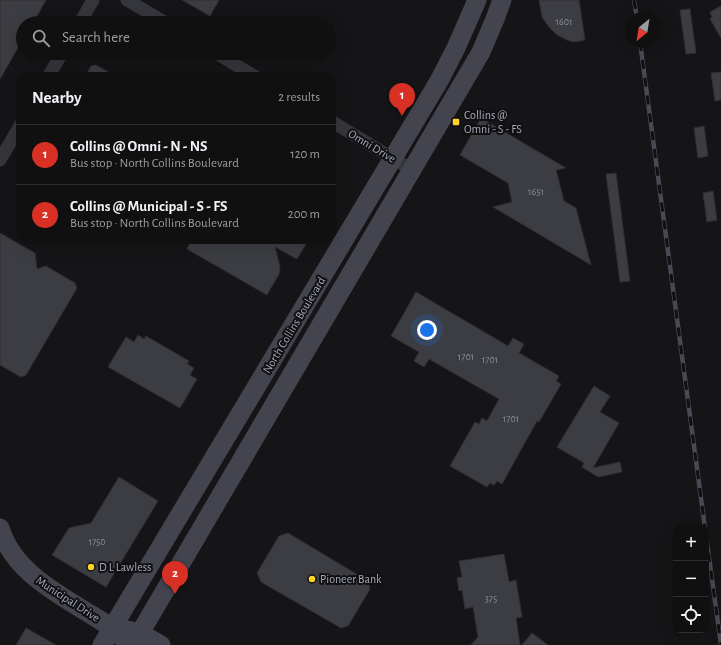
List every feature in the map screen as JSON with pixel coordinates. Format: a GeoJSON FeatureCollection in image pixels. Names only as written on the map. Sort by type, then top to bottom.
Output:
{"type":"FeatureCollection","features":[{"type":"Feature","properties":{"kind":"main road","name":"North Collins Boulevard"},"geometry":{"type":"LineString","coordinates":[[102,645],[439,82],[477,0]]}},
{"type":"Feature","properties":{"kind":"main road","name":"North Collins Boulevard"},"geometry":{"type":"LineString","coordinates":[[133,641],[481,52],[502,0]]}},
{"type":"Feature","properties":{"kind":"main road"},"geometry":{"type":"LineString","coordinates":[[277,352],[309,344],[309,332],[312,316],[327,269]]}},
{"type":"Feature","properties":{"kind":"main road","name":"Municipal Drive"},"geometry":{"type":"LineString","coordinates":[[0,528],[7,545],[23,566],[36,579],[55,593],[133,641],[161,645]]}},
{"type":"Feature","properties":{"kind":"street"},"geometry":{"type":"LineString","coordinates":[[84,16],[93,0]]}},
{"type":"Feature","properties":{"kind":"street"},"geometry":{"type":"LineString","coordinates":[[127,0],[154,16]]}},
{"type":"Feature","properties":{"kind":"street"},"geometry":{"type":"LineString","coordinates":[[51,72],[58,60]]}},
{"type":"Feature","properties":{"kind":"street"},"geometry":{"type":"LineString","coordinates":[[228,60],[248,72]]}},
{"type":"Feature","properties":{"kind":"street","name":"Omni Drive"},"geometry":{"type":"LineString","coordinates":[[336,125],[412,170]]}},
{"type":"Feature","properties":{"kind":"street"},"geometry":{"type":"LineString","coordinates":[[0,160],[16,133]]}},
{"type":"Feature","properties":{"kind":"building"},"geometry":{"type":"Polygon","coordinates":[[[0,0],[46,0],[37,16],[16,16],[16,51],[0,79],[0,0]]]}},
{"type":"Feature","properties":{"kind":"building"},"geometry":{"type":"Polygon","coordinates":[[[182,0],[219,0],[210,16],[182,0]]]}},
{"type":"Feature","properties":{"kind":"building"},"geometry":{"type":"Polygon","coordinates":[[[539,0],[579,0],[585,40],[574,42],[557,35],[542,17],[539,0]]]}},
{"type":"Feature","properties":{"kind":"building"},"geometry":{"type":"Polygon","coordinates":[[[721,6],[721,38],[710,19],[712,17],[710,12],[721,6]]]}},
{"type":"Feature","properties":{"kind":"building"},"geometry":{"type":"Polygon","coordinates":[[[690,9],[696,53],[686,54],[680,10],[690,9]]]}},
{"type":"Feature","properties":{"kind":"building"},"geometry":{"type":"Polygon","coordinates":[[[96,65],[108,72],[88,72],[91,66],[96,65]]]}},
{"type":"Feature","properties":{"kind":"building"},"geometry":{"type":"Polygon","coordinates":[[[721,72],[721,100],[715,101],[711,73],[721,72]]]}},
{"type":"Feature","properties":{"kind":"building"},"geometry":{"type":"Polygon","coordinates":[[[481,118],[566,168],[556,170],[564,201],[576,208],[591,265],[493,207],[512,202],[508,183],[460,155],[481,118]]]}},
{"type":"Feature","properties":{"kind":"building"},"geometry":{"type":"Polygon","coordinates":[[[704,126],[708,156],[698,158],[694,128],[704,126]]]}},
{"type":"Feature","properties":{"kind":"building"},"geometry":{"type":"Polygon","coordinates":[[[616,173],[630,281],[620,282],[606,174],[616,173]]]}},
{"type":"Feature","properties":{"kind":"building"},"geometry":{"type":"Polygon","coordinates":[[[713,191],[717,220],[707,222],[703,193],[713,191]]]}},
{"type":"Feature","properties":{"kind":"building"},"geometry":{"type":"Polygon","coordinates":[[[0,233],[16,242],[16,244],[19,244],[35,253],[37,269],[46,266],[75,283],[77,288],[26,375],[21,377],[0,365],[0,233]]]}},
{"type":"Feature","properties":{"kind":"building"},"geometry":{"type":"Polygon","coordinates":[[[190,244],[306,244],[297,259],[275,247],[280,267],[279,274],[267,295],[187,249],[190,244]]]}},
{"type":"Feature","properties":{"kind":"building"},"geometry":{"type":"Polygon","coordinates":[[[416,292],[508,346],[513,338],[524,344],[519,353],[559,376],[556,381],[561,384],[539,422],[537,421],[502,484],[497,481],[494,485],[490,483],[487,487],[450,466],[475,422],[479,424],[482,418],[487,421],[499,399],[429,359],[424,367],[414,361],[419,352],[391,336],[416,292]]]}},
{"type":"Feature","properties":{"kind":"building"},"geometry":{"type":"Polygon","coordinates":[[[138,335],[144,339],[146,336],[189,361],[187,364],[194,368],[190,375],[197,379],[180,408],[108,367],[126,337],[134,342],[138,335]]]}},
{"type":"Feature","properties":{"kind":"building"},"geometry":{"type":"Polygon","coordinates":[[[594,386],[610,396],[600,412],[619,423],[593,468],[620,462],[622,472],[598,477],[582,467],[584,463],[557,447],[594,386]]]}},
{"type":"Feature","properties":{"kind":"building"},"geometry":{"type":"Polygon","coordinates":[[[119,477],[158,501],[106,587],[52,555],[69,528],[91,523],[119,477]]]}},
{"type":"Feature","properties":{"kind":"building","name":"Pioneer Bank"},"geometry":{"type":"Polygon","coordinates":[[[288,533],[368,581],[370,589],[348,626],[341,628],[261,582],[257,573],[279,536],[288,533]]]}},
{"type":"Feature","properties":{"kind":"building"},"geometry":{"type":"Polygon","coordinates":[[[504,554],[509,582],[516,580],[522,617],[516,618],[520,645],[471,645],[478,637],[473,607],[465,609],[462,590],[459,591],[457,578],[462,577],[459,561],[504,554]]]}},
{"type":"Feature","properties":{"kind":"building"},"geometry":{"type":"Polygon","coordinates":[[[26,628],[56,645],[16,645],[26,628]]]}},
{"type":"Feature","properties":{"kind":"building"},"geometry":{"type":"Polygon","coordinates":[[[532,633],[548,645],[522,645],[532,633]]]}},
{"type":"Feature","properties":{"kind":"railway"},"geometry":{"type":"LineString","coordinates":[[634,0],[636,12]]}},
{"type":"Feature","properties":{"kind":"railway"},"geometry":{"type":"LineString","coordinates":[[641,48],[705,525]]}},
{"type":"Feature","properties":{"kind":"railway"},"geometry":{"type":"LineString","coordinates":[[709,557],[721,645]]}},
{"type":"Feature","properties":{"kind":"place","name":"Collins @ Omni - N - NS"},"geometry":{"type":"Point","coordinates":[402,116]}},
{"type":"Feature","properties":{"kind":"place","name":"Collins @ Omni - S - FS"},"geometry":{"type":"Point","coordinates":[456,122]}},
{"type":"Feature","properties":{"kind":"place","name":"D L Lawless"},"geometry":{"type":"Point","coordinates":[91,567]}},
{"type":"Feature","properties":{"kind":"place","name":"Pioneer Bank"},"geometry":{"type":"Point","coordinates":[312,579]}},
{"type":"Feature","properties":{"kind":"place","name":"Collins @ Municipal - S - FS"},"geometry":{"type":"Point","coordinates":[175,594]}}]}
